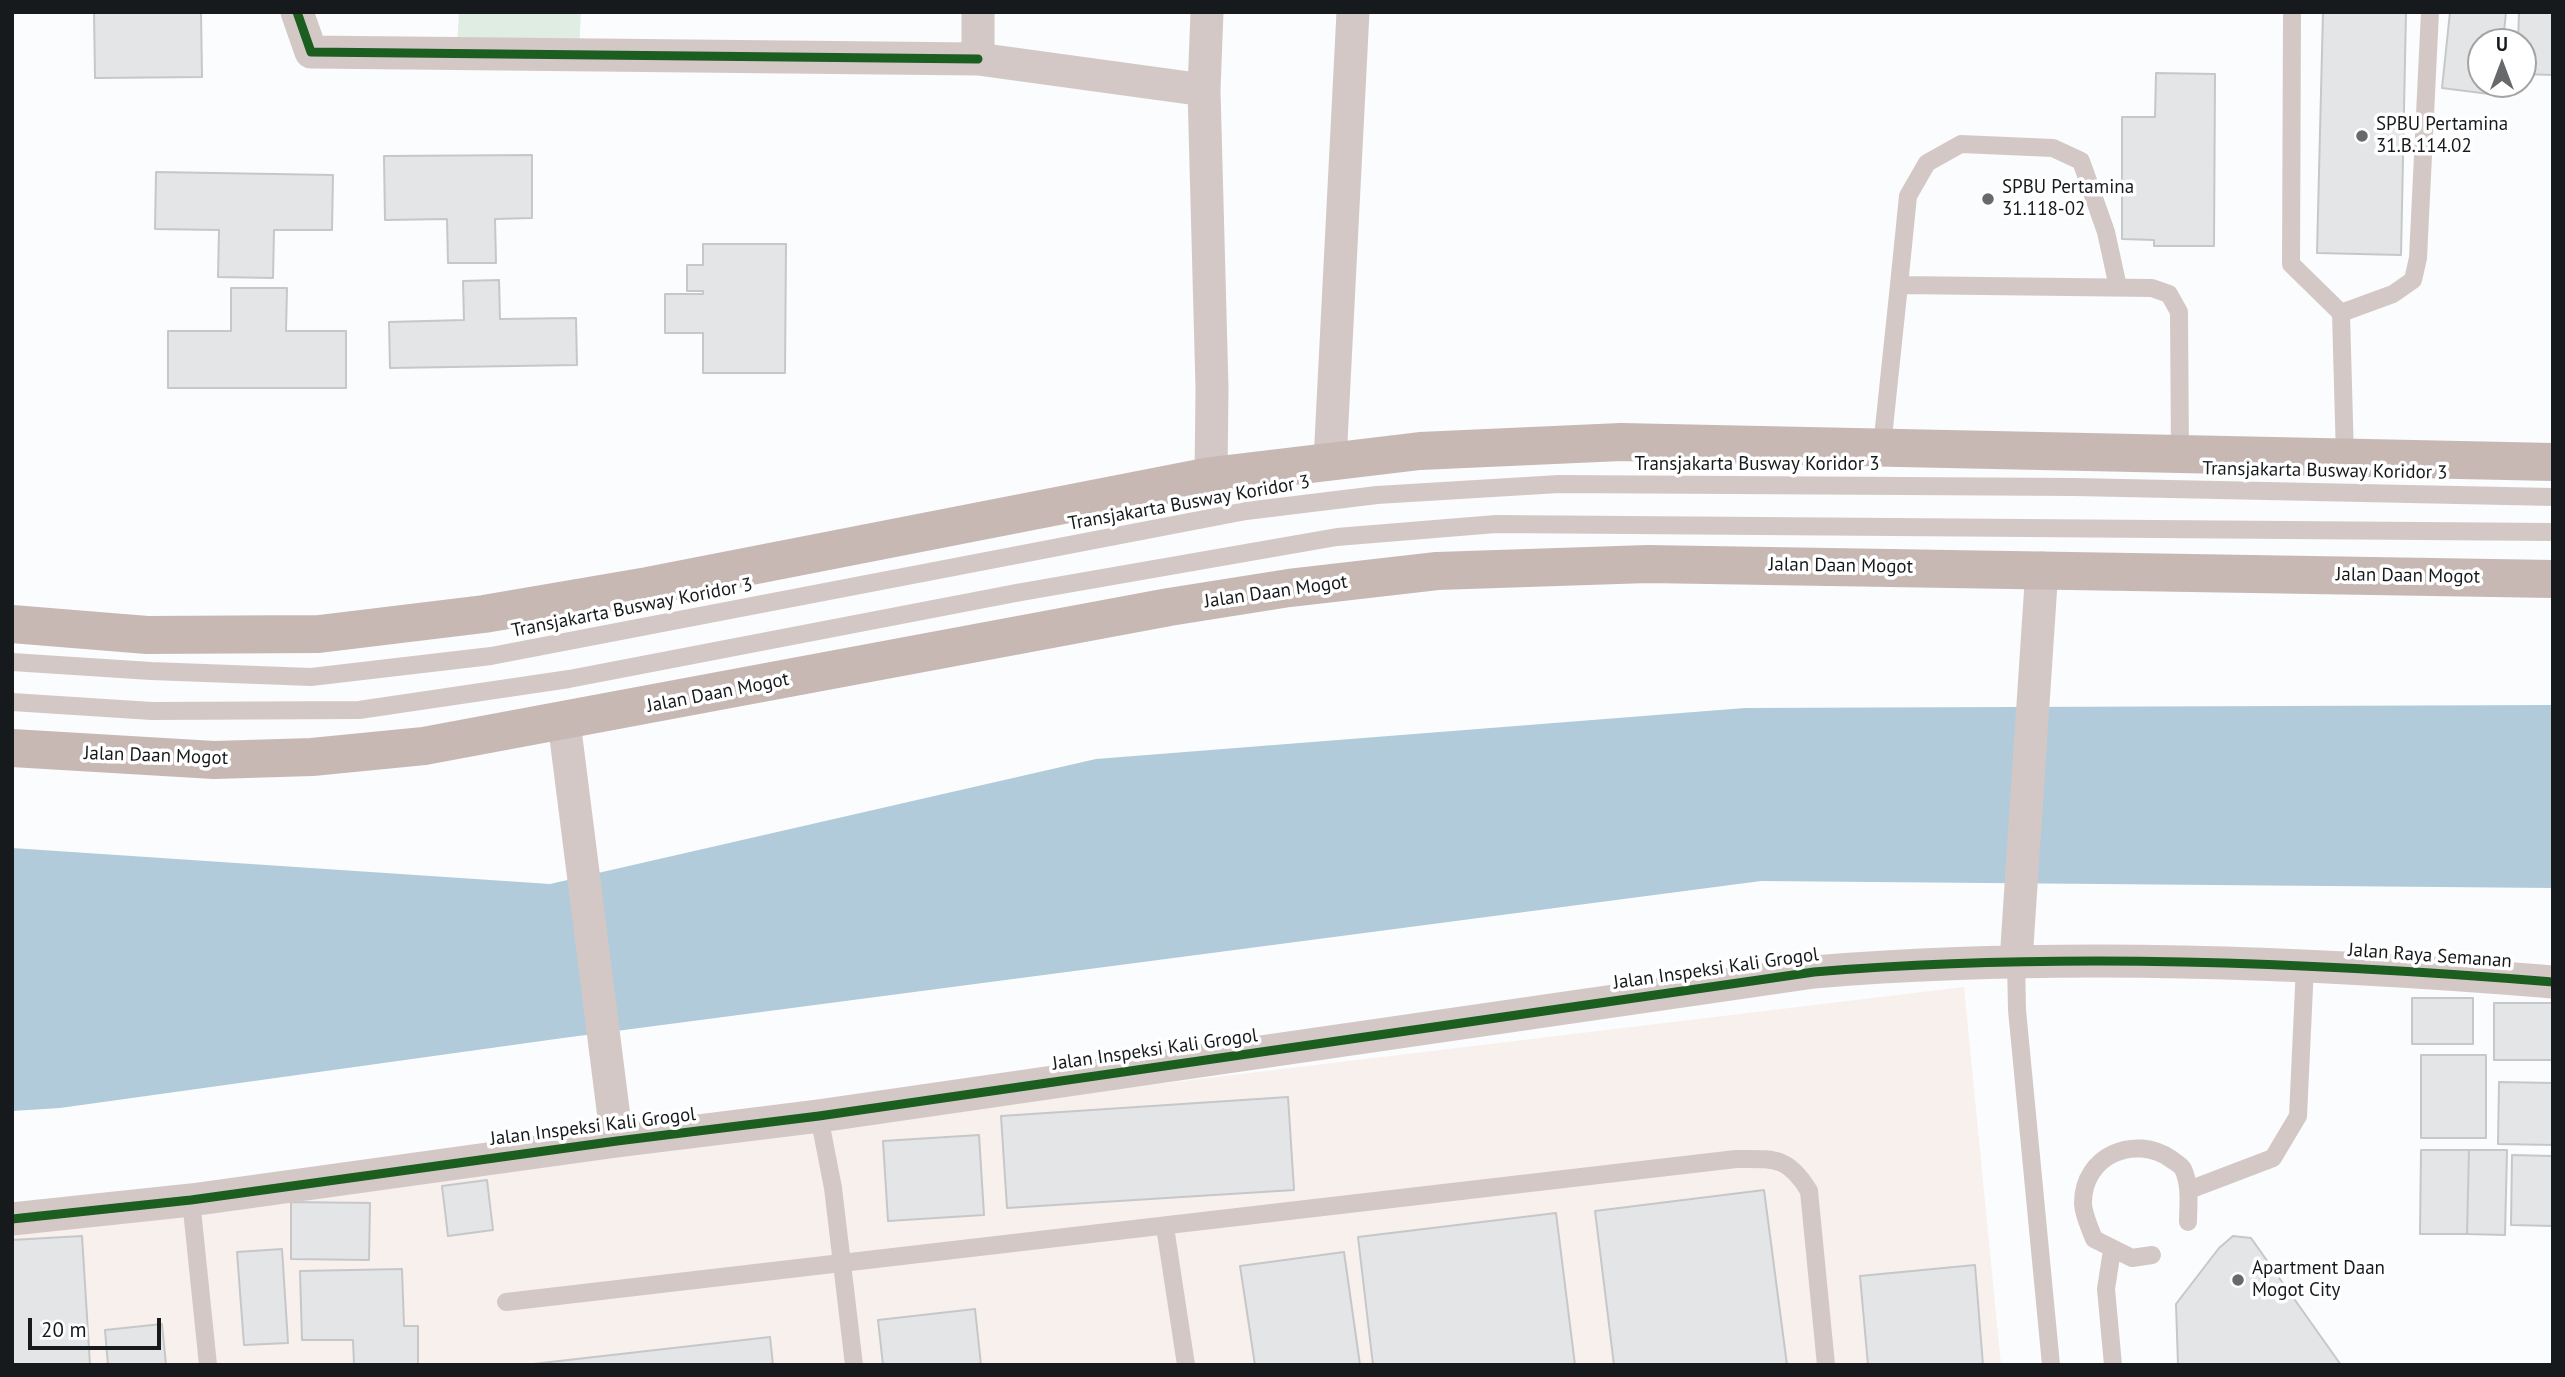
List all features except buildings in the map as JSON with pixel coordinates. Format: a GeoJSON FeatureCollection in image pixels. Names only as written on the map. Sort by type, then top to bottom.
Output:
{"type":"FeatureCollection","features":[{"type":"Feature","properties":{"kind":"highway"},"geometry":{"type":"LineString","coordinates":[[12,624],[147,635],[320,634],[484,614],[648,586],[1211,476],[1420,451],[1621,442],[2553,462]]}},
{"type":"Feature","properties":{"kind":"highway","name":"Jalan Daan Mogot"},"geometry":{"type":"LineString","coordinates":[[12,748],[201,760],[312,757],[424,746],[565,737],[1169,607],[1289,588],[1424,573],[1648,564],[2042,568],[2553,579]]}},
{"type":"Feature","properties":{"kind":"street"},"geometry":{"type":"LineString","coordinates":[[297,12],[311,52],[978,59],[1204,90]]}},
{"type":"Feature","properties":{"kind":"street"},"geometry":{"type":"LineString","coordinates":[[978,12],[978,59]]}},
{"type":"Feature","properties":{"kind":"street"},"geometry":{"type":"LineString","coordinates":[[1207,12],[1204,90],[1212,388],[1211,476]]}},
{"type":"Feature","properties":{"kind":"street"},"geometry":{"type":"LineString","coordinates":[[1329,461],[1353,12]]}},
{"type":"Feature","properties":{"kind":"street"},"geometry":{"type":"LineString","coordinates":[[2016,961],[2042,568]]}},
{"type":"Feature","properties":{"kind":"street"},"geometry":{"type":"LineString","coordinates":[[565,737],[615,1129]]}},
{"type":"Feature","properties":{"kind":"street","name":"Jalan Inspeksi Kali Grogol"},"geometry":{"type":"LineString","coordinates":[[12,1219],[191,1200],[615,1129],[819,1116],[1814,972],[1915,964],[2016,961],[2305,966]]}},
{"type":"Feature","properties":{"kind":"street","name":"Jalan Raya Semanan"},"geometry":{"type":"LineString","coordinates":[[2305,966],[2553,982]]}},
{"type":"Feature","properties":{"kind":"lane"},"geometry":{"type":"LineString","coordinates":[[2292,12],[2291,264],[2341,313],[2345,458]]}},
{"type":"Feature","properties":{"kind":"lane"},"geometry":{"type":"LineString","coordinates":[[2341,313],[2393,294],[2413,280],[2418,258],[2430,12]]}},
{"type":"Feature","properties":{"kind":"lane"},"geometry":{"type":"LineString","coordinates":[[1882,447],[1908,196],[1927,163],[1961,144],[2053,148],[2081,161],[2106,232],[2118,287]]}},
{"type":"Feature","properties":{"kind":"lane"},"geometry":{"type":"LineString","coordinates":[[1899,285],[2152,288],[2169,294],[2179,312],[2180,455]]}},
{"type":"Feature","properties":{"kind":"lane","name":"Transjakarta Busway Koridor 3"},"geometry":{"type":"LineString","coordinates":[[12,662],[311,677],[491,656],[1246,511],[1377,495],[1573,484],[2074,487],[2553,497]]}},
{"type":"Feature","properties":{"kind":"lane"},"geometry":{"type":"LineString","coordinates":[[12,702],[152,711],[359,710],[569,679],[1016,593],[1337,537],[1496,524],[2553,532]]}},
{"type":"Feature","properties":{"kind":"lane"},"geometry":{"type":"LineString","coordinates":[[2016,961],[2017,1010],[2051,1365]]}},
{"type":"Feature","properties":{"kind":"lane"},"geometry":{"type":"LineString","coordinates":[[2189,1190],[2273,1158],[2298,1116],[2305,966]]}},
{"type":"Feature","properties":{"kind":"lane"},"geometry":{"type":"LineString","coordinates":[[819,1116],[833,1188],[854,1365]]}},
{"type":"Feature","properties":{"kind":"lane"},"geometry":{"type":"LineString","coordinates":[[2152,1255],[2132,1258],[2094,1239],[2083,1203],[2091,1172],[2104,1156],[2132,1147],[2157,1150],[2182,1167],[2189,1190],[2188,1223]]}},
{"type":"Feature","properties":{"kind":"lane"},"geometry":{"type":"LineString","coordinates":[[506,1302],[1736,1159],[1770,1159],[1796,1169],[1810,1191],[1826,1365]]}},
{"type":"Feature","properties":{"kind":"lane"},"geometry":{"type":"LineString","coordinates":[[191,1200],[208,1365]]}},
{"type":"Feature","properties":{"kind":"lane"},"geometry":{"type":"LineString","coordinates":[[1165,1227],[1186,1365]]}},
{"type":"Feature","properties":{"kind":"lane"},"geometry":{"type":"LineString","coordinates":[[2112,1250],[2106,1289],[2113,1365]]}},
{"type":"Feature","properties":{"kind":"shaded area"},"geometry":{"type":"Polygon","coordinates":[[[459,12],[581,12],[578,71],[456,65],[459,12]]]}},
{"type":"Feature","properties":{"kind":"shaded area"},"geometry":{"type":"Polygon","coordinates":[[[1964,987],[2001,1365],[12,1365],[12,1212],[410,1174],[1964,987]]]}},
{"type":"Feature","properties":{"kind":"water"},"geometry":{"type":"Polygon","coordinates":[[[2553,705],[2553,888],[1761,881],[563,1038],[60,1108],[12,1111],[12,848],[550,884],[1096,759],[1745,708],[2553,705]]]}},
{"type":"Feature","properties":{"kind":"cycle path"},"geometry":{"type":"LineString","coordinates":[[297,12],[311,52],[978,59]]}},
{"type":"Feature","properties":{"kind":"cycle path"},"geometry":{"type":"LineString","coordinates":[[12,1219],[191,1200],[819,1116],[1814,972],[1998,962],[2184,962],[2369,969],[2553,982]]}},
{"type":"Feature","properties":{"kind":"place","name":"SPBU Pertamina 31.B.114.02"},"geometry":{"type":"Point","coordinates":[2362,136]}},
{"type":"Feature","properties":{"kind":"place","name":"SPBU Pertamina 31.118-02"},"geometry":{"type":"Point","coordinates":[1988,199]}},
{"type":"Feature","properties":{"kind":"place","name":"Apartment Daan Mogot City"},"geometry":{"type":"Point","coordinates":[2238,1280]}}]}
